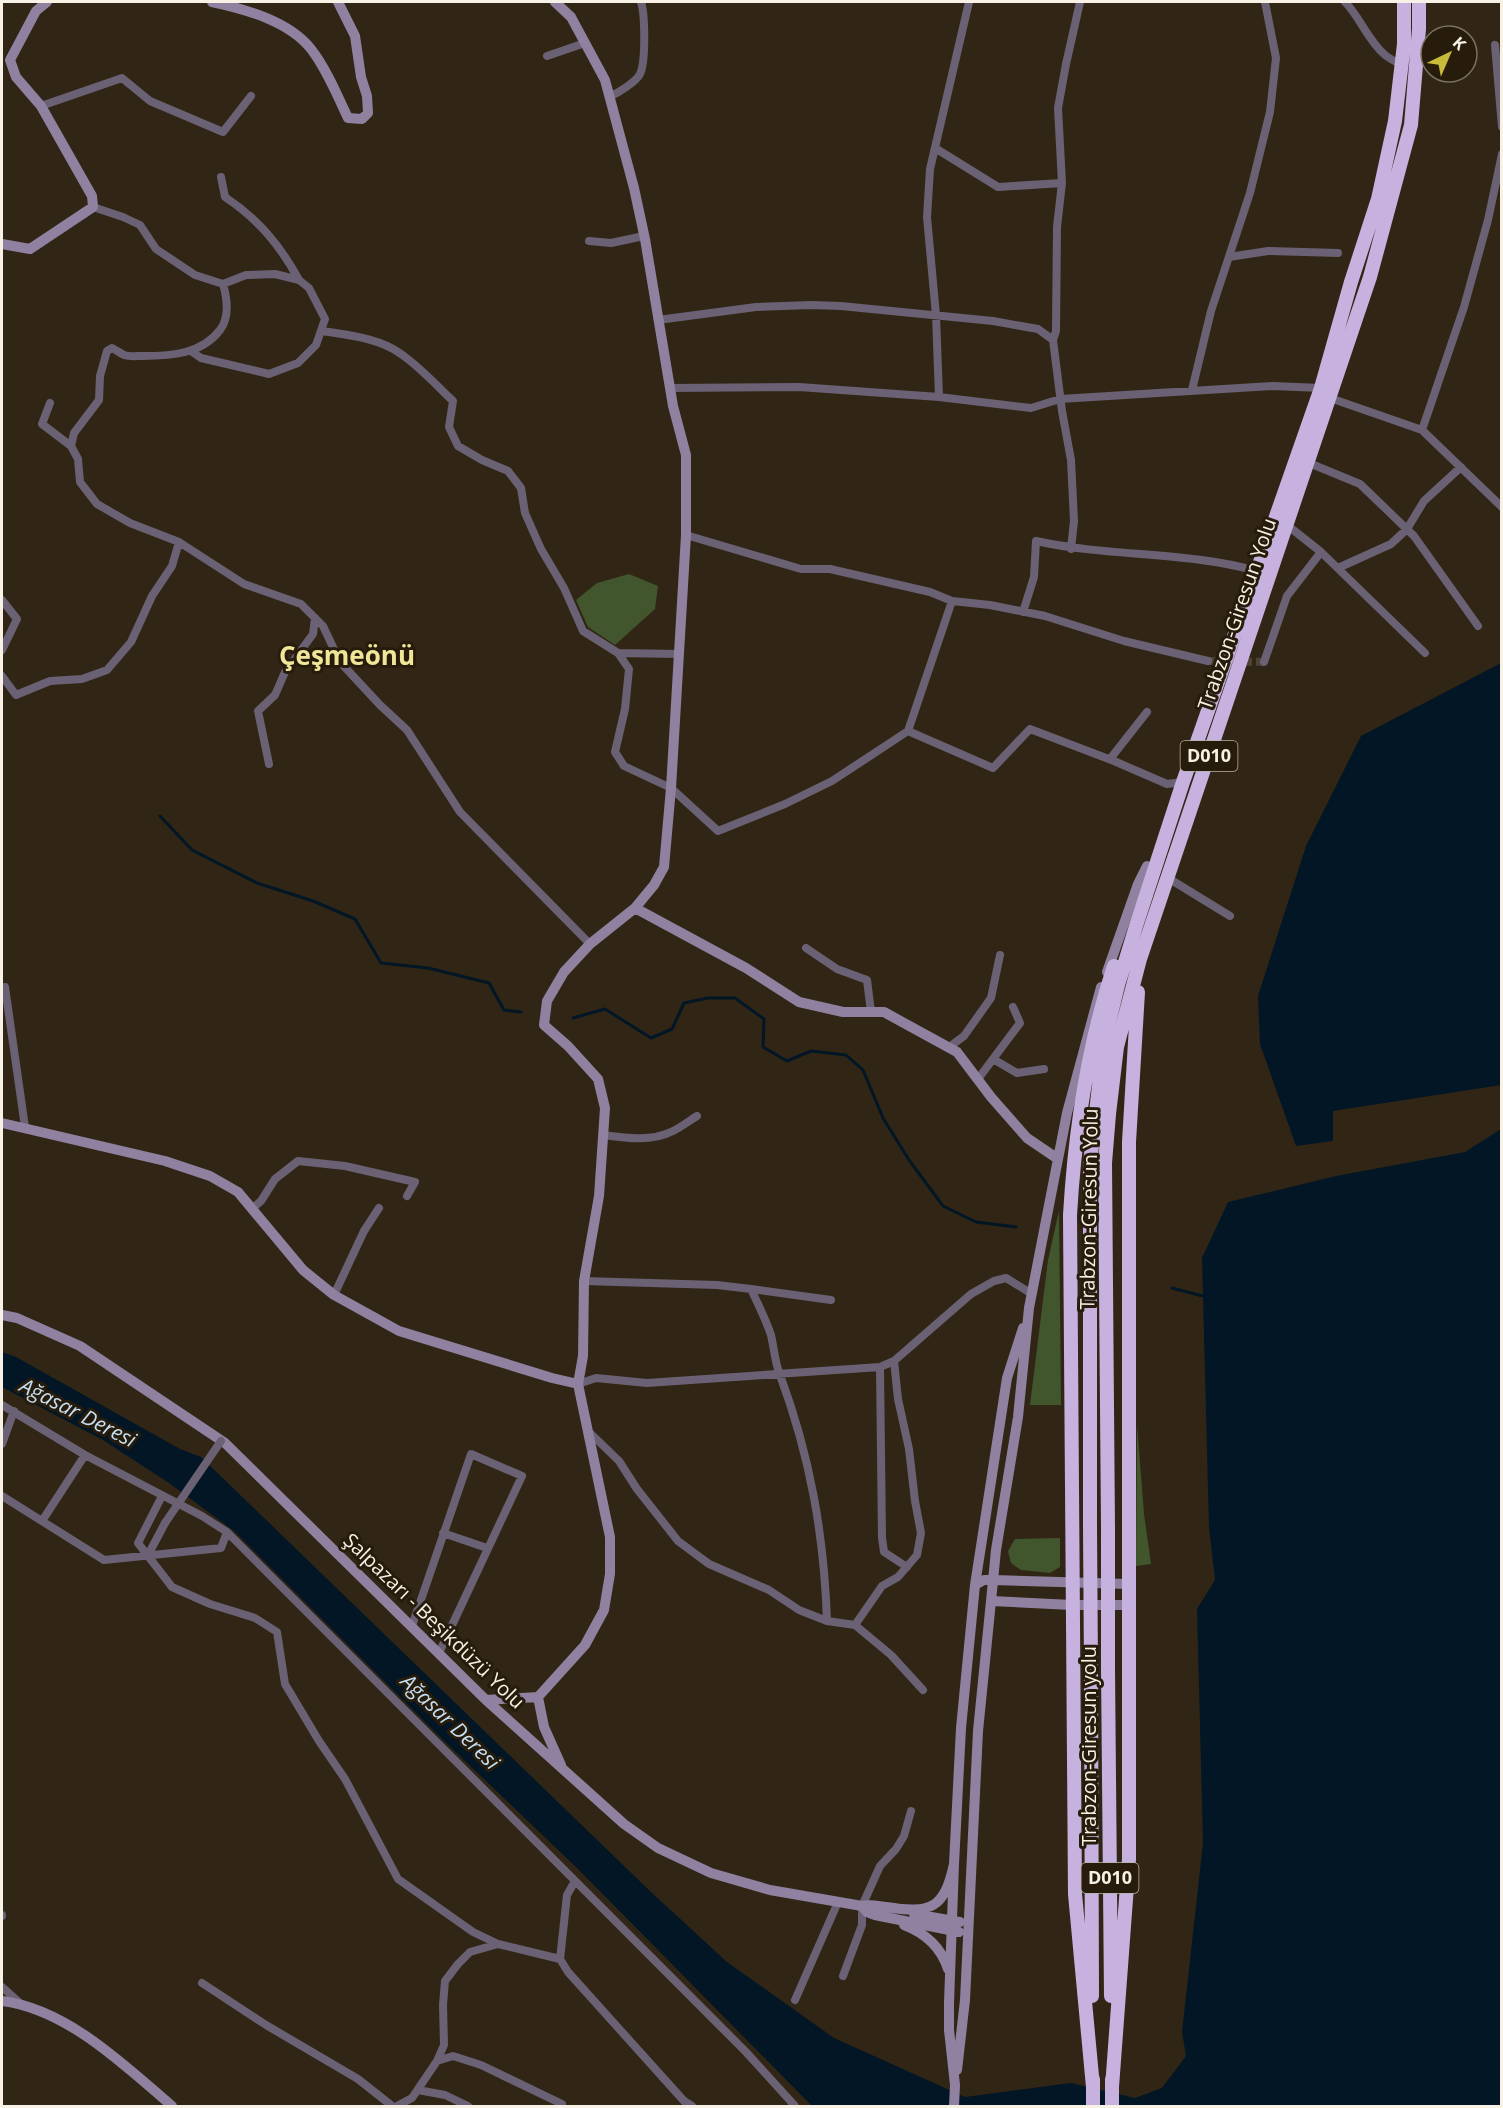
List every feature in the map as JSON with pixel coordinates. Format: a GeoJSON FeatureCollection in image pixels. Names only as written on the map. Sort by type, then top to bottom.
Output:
{"type":"FeatureCollection","features":[{"type":"Feature","properties":{"kind":"highway","name":"Trabzon-Giresun Yolu"},"geometry":{"type":"LineString","coordinates":[[1108,1528],[1105,1163],[1108,1114],[1117,1047],[1140,959],[1309,463],[1388,159],[1402,65],[1404,2]]}},
{"type":"Feature","properties":{"kind":"highway","name":"Trabzon-Giresun Yolu"},"geometry":{"type":"LineString","coordinates":[[1093,2087],[1090,1163],[1104,1043],[1118,985],[1183,782],[1257,571],[1371,277],[1411,125],[1419,2]]}},
{"type":"Feature","properties":{"kind":"highway"},"geometry":{"type":"LineString","coordinates":[[1093,2087],[1075,1894],[1070,1215],[1081,1097],[1100,1008],[1159,831],[1183,782]]}},
{"type":"Feature","properties":{"kind":"highway"},"geometry":{"type":"LineString","coordinates":[[1112,2087],[1129,1859],[1129,1142],[1140,959]]}},
{"type":"Feature","properties":{"kind":"highway","name":"Trabzon-Giresun yolu"},"geometry":{"type":"LineString","coordinates":[[1108,1528],[1112,2106]]}},
{"type":"Feature","properties":{"kind":"highway","name":"D010"},"geometry":{"type":"LineString","coordinates":[[1093,2087],[1093,2106]]}},
{"type":"Feature","properties":{"kind":"street"},"geometry":{"type":"LineString","coordinates":[[47,2],[36,11],[7,64],[41,106],[92,196],[93,207]]}},
{"type":"Feature","properties":{"kind":"street"},"geometry":{"type":"LineString","coordinates":[[212,2],[248,10],[285,27],[311,48],[348,118],[362,119],[368,113],[367,96],[361,77],[355,36],[338,2]]}},
{"type":"Feature","properties":{"kind":"street"},"geometry":{"type":"LineString","coordinates":[[486,1700],[538,1697],[585,1645],[604,1610],[610,1574],[610,1537],[578,1384],[583,1356],[584,1281],[600,1196],[605,1108],[598,1078],[568,1046],[544,1025],[547,1002],[564,972],[590,944],[635,908],[654,885],[663,867],[671,788],[671,757],[686,535],[686,455],[670,388],[644,236],[605,80],[571,17],[555,2]]}},
{"type":"Feature","properties":{"kind":"street"},"geometry":{"type":"LineString","coordinates":[[609,97],[620,92],[640,74],[645,12],[641,2]]}},
{"type":"Feature","properties":{"kind":"street"},"geometry":{"type":"LineString","coordinates":[[939,397],[936,315],[927,217],[930,169],[969,2]]}},
{"type":"Feature","properties":{"kind":"street"},"geometry":{"type":"LineString","coordinates":[[1071,549],[1074,521],[1071,460],[1060,399],[1053,340],[1056,331],[1057,227],[1062,183],[1058,108],[1080,2]]}},
{"type":"Feature","properties":{"kind":"street"},"geometry":{"type":"LineString","coordinates":[[1192,390],[1211,311],[1250,193],[1270,112],[1276,58],[1264,2]]}},
{"type":"Feature","properties":{"kind":"street"},"geometry":{"type":"LineString","coordinates":[[1345,2],[1385,56],[1402,65]]}},
{"type":"Feature","properties":{"kind":"street"},"geometry":{"type":"LineString","coordinates":[[547,57],[585,43]]}},
{"type":"Feature","properties":{"kind":"street"},"geometry":{"type":"LineString","coordinates":[[1495,45],[1502,127]]}},
{"type":"Feature","properties":{"kind":"street"},"geometry":{"type":"LineString","coordinates":[[41,106],[122,78],[150,102],[223,132],[251,96]]}},
{"type":"Feature","properties":{"kind":"street"},"geometry":{"type":"LineString","coordinates":[[935,148],[998,187],[1062,183]]}},
{"type":"Feature","properties":{"kind":"street"},"geometry":{"type":"LineString","coordinates":[[1422,430],[1467,296],[1488,220],[1502,154]]}},
{"type":"Feature","properties":{"kind":"street"},"geometry":{"type":"LineString","coordinates":[[191,351],[201,358],[269,374],[298,363],[316,345],[325,319],[319,304],[309,288],[299,280],[285,254],[247,211],[225,197],[221,177]]}},
{"type":"Feature","properties":{"kind":"street"},"geometry":{"type":"LineString","coordinates":[[2,244],[30,249],[93,207]]}},
{"type":"Feature","properties":{"kind":"street"},"geometry":{"type":"LineString","coordinates":[[93,207],[140,225],[156,249],[195,275],[223,284],[246,274],[275,274],[299,280]]}},
{"type":"Feature","properties":{"kind":"street"},"geometry":{"type":"LineString","coordinates":[[589,240],[611,243],[644,236]]}},
{"type":"Feature","properties":{"kind":"street"},"geometry":{"type":"LineString","coordinates":[[1229,256],[1268,251],[1338,253]]}},
{"type":"Feature","properties":{"kind":"street"},"geometry":{"type":"LineString","coordinates":[[71,446],[74,433],[99,400],[100,376],[107,351],[112,348],[126,356],[162,356],[191,351],[201,346],[220,330],[226,318],[227,298],[223,284]]}},
{"type":"Feature","properties":{"kind":"street"},"geometry":{"type":"LineString","coordinates":[[658,320],[756,307],[811,305],[872,308],[993,321],[1038,329],[1053,340]]}},
{"type":"Feature","properties":{"kind":"street"},"geometry":{"type":"LineString","coordinates":[[322,331],[351,335],[385,345],[400,353],[453,401],[449,427],[458,446],[508,471],[521,488],[525,513],[541,549],[564,588],[583,632],[618,654],[629,669],[625,709],[615,752],[624,766],[671,788],[718,831],[785,804],[832,781],[908,731],[952,601]]}},
{"type":"Feature","properties":{"kind":"street"},"geometry":{"type":"LineString","coordinates":[[670,388],[799,387],[939,397],[1031,408],[1060,399],[1192,390],[1273,386],[1326,393],[1422,430],[1502,507]]}},
{"type":"Feature","properties":{"kind":"street"},"geometry":{"type":"LineString","coordinates":[[50,404],[42,424],[71,446],[78,459],[80,482],[97,504],[130,523],[179,542],[243,584],[301,604],[323,626],[339,662],[407,730],[460,812],[590,944]]}},
{"type":"Feature","properties":{"kind":"street"},"geometry":{"type":"LineString","coordinates":[[1309,463],[1360,484],[1407,529],[1478,626]]}},
{"type":"Feature","properties":{"kind":"street"},"geometry":{"type":"LineString","coordinates":[[1338,568],[1391,543],[1407,529],[1424,501],[1461,467]]}},
{"type":"Feature","properties":{"kind":"street"},"geometry":{"type":"LineString","coordinates":[[1287,525],[1321,552],[1425,653]]}},
{"type":"Feature","properties":{"kind":"street"},"geometry":{"type":"LineString","coordinates":[[686,535],[801,568],[841,571],[930,592],[952,601],[990,605],[1045,616],[1124,641],[1208,661]]}},
{"type":"Feature","properties":{"kind":"street"},"geometry":{"type":"LineString","coordinates":[[2,676],[16,695],[50,681],[82,679],[106,670],[130,642],[153,596],[172,566],[179,542]]}},
{"type":"Feature","properties":{"kind":"street"},"geometry":{"type":"LineString","coordinates":[[1023,612],[1034,577],[1036,542],[1071,549],[1202,561],[1257,571]]}},
{"type":"Feature","properties":{"kind":"street"},"geometry":{"type":"LineString","coordinates":[[1264,663],[1287,596],[1321,552]]}},
{"type":"Feature","properties":{"kind":"street"},"geometry":{"type":"LineString","coordinates":[[2,600],[17,619],[2,650]]}},
{"type":"Feature","properties":{"kind":"street"},"geometry":{"type":"LineString","coordinates":[[269,764],[258,711],[275,695],[285,672],[313,634],[315,618]]}},
{"type":"Feature","properties":{"kind":"street"},"geometry":{"type":"LineString","coordinates":[[618,654],[679,654]]}},
{"type":"Feature","properties":{"kind":"street"},"geometry":{"type":"LineString","coordinates":[[1110,759],[1147,712]]}},
{"type":"Feature","properties":{"kind":"street"},"geometry":{"type":"LineString","coordinates":[[908,731],[993,768],[1030,729],[1110,759],[1167,784],[1183,782]]}},
{"type":"Feature","properties":{"kind":"street"},"geometry":{"type":"LineString","coordinates":[[955,2085],[949,2030],[961,1728],[975,1585],[1007,1378],[1029,1308],[1067,1113],[1096,1000],[1138,884],[1147,866]]}},
{"type":"Feature","properties":{"kind":"street"},"geometry":{"type":"LineString","coordinates":[[1168,878],[1230,916]]}},
{"type":"Feature","properties":{"kind":"street"},"geometry":{"type":"LineString","coordinates":[[635,908],[746,968],[799,1002],[843,1012],[884,1012],[957,1052],[1027,1138],[1058,1159]]}},
{"type":"Feature","properties":{"kind":"street"},"geometry":{"type":"LineString","coordinates":[[806,948],[837,969],[867,980],[871,1012]]}},
{"type":"Feature","properties":{"kind":"street"},"geometry":{"type":"LineString","coordinates":[[948,1048],[964,1036],[991,998],[1000,956]]}},
{"type":"Feature","properties":{"kind":"street"},"geometry":{"type":"LineString","coordinates":[[5,987],[26,1127]]}},
{"type":"Feature","properties":{"kind":"street"},"geometry":{"type":"LineString","coordinates":[[978,1079],[1020,1023],[1013,1007]]}},
{"type":"Feature","properties":{"kind":"street"},"geometry":{"type":"LineString","coordinates":[[993,1059],[1017,1073],[1044,1069]]}},
{"type":"Feature","properties":{"kind":"street"},"geometry":{"type":"LineString","coordinates":[[603,1135],[624,1138],[656,1137],[674,1131],[697,1116]]}},
{"type":"Feature","properties":{"kind":"street"},"geometry":{"type":"LineString","coordinates":[[2,1123],[165,1161],[210,1176],[238,1192],[303,1270],[334,1295],[399,1331],[578,1384],[596,1378],[647,1383],[880,1367],[894,1361],[972,1293],[994,1281],[1006,1278],[1032,1294]]}},
{"type":"Feature","properties":{"kind":"street"},"geometry":{"type":"LineString","coordinates":[[253,1208],[261,1201],[275,1179],[298,1161],[345,1166],[415,1182],[407,1196]]}},
{"type":"Feature","properties":{"kind":"street"},"geometry":{"type":"LineString","coordinates":[[334,1295],[364,1231],[379,1208]]}},
{"type":"Feature","properties":{"kind":"street"},"geometry":{"type":"LineString","coordinates":[[584,1281],[717,1285],[831,1300]]}},
{"type":"Feature","properties":{"kind":"street"},"geometry":{"type":"LineString","coordinates":[[751,1289],[770,1334],[780,1375],[807,1461],[823,1548],[827,1621]]}},
{"type":"Feature","properties":{"kind":"street"},"geometry":{"type":"LineString","coordinates":[[954,2106],[966,2000],[978,1731],[996,1550],[1018,1417],[1029,1308]]}},
{"type":"Feature","properties":{"kind":"street","name":"Şalpazarı - Beşikdüzü Yolu"},"geometry":{"type":"LineString","coordinates":[[2,1315],[17,1318],[80,1346],[221,1441],[486,1700],[624,1824],[658,1848],[711,1873],[770,1890],[862,1906],[870,1904],[887,1907]]}},
{"type":"Feature","properties":{"kind":"street"},"geometry":{"type":"LineString","coordinates":[[855,1625],[882,1586],[898,1577],[917,1555],[921,1533],[909,1449],[898,1399],[894,1361]]}},
{"type":"Feature","properties":{"kind":"street"},"geometry":{"type":"LineString","coordinates":[[880,1367],[882,1538],[884,1552],[907,1567]]}},
{"type":"Feature","properties":{"kind":"street"},"geometry":{"type":"LineString","coordinates":[[2,1405],[85,1455],[202,1516],[227,1532],[746,2052],[795,2106]]}},
{"type":"Feature","properties":{"kind":"street"},"geometry":{"type":"LineString","coordinates":[[2,1444],[14,1411]]}},
{"type":"Feature","properties":{"kind":"street"},"geometry":{"type":"LineString","coordinates":[[588,1431],[619,1461],[637,1489],[678,1541],[709,1564],[769,1590],[799,1610],[827,1621],[855,1625],[891,1656],[923,1690]]}},
{"type":"Feature","properties":{"kind":"street"},"geometry":{"type":"LineString","coordinates":[[148,1555],[165,1523],[221,1441]]}},
{"type":"Feature","properties":{"kind":"street"},"geometry":{"type":"LineString","coordinates":[[412,1626],[471,1454],[522,1476],[439,1653]]}},
{"type":"Feature","properties":{"kind":"street"},"geometry":{"type":"LineString","coordinates":[[42,1521],[85,1455]]}},
{"type":"Feature","properties":{"kind":"street"},"geometry":{"type":"LineString","coordinates":[[2,1496],[104,1560],[221,1548],[227,1532]]}},
{"type":"Feature","properties":{"kind":"street"},"geometry":{"type":"LineString","coordinates":[[162,1496],[138,1543],[172,1587],[210,1604],[255,1618],[277,1632],[285,1684],[345,1779],[398,1879],[473,1932],[498,1944],[560,1959]]}},
{"type":"Feature","properties":{"kind":"street"},"geometry":{"type":"LineString","coordinates":[[442,1533],[487,1548]]}},
{"type":"Feature","properties":{"kind":"street"},"geometry":{"type":"LineString","coordinates":[[975,1585],[984,1580],[1128,1584]]}},
{"type":"Feature","properties":{"kind":"street"},"geometry":{"type":"LineString","coordinates":[[991,1601],[1129,1605]]}},
{"type":"Feature","properties":{"kind":"street"},"geometry":{"type":"LineString","coordinates":[[538,1697],[544,1727],[563,1770]]}},
{"type":"Feature","properties":{"kind":"street"},"geometry":{"type":"LineString","coordinates":[[843,1976],[862,1925],[862,1906],[880,1866],[896,1849],[904,1836],[910,1811]]}},
{"type":"Feature","properties":{"kind":"street"},"geometry":{"type":"LineString","coordinates":[[887,1907],[915,1910],[934,1905],[945,1894],[950,1884],[954,1864]]}},
{"type":"Feature","properties":{"kind":"street"},"geometry":{"type":"LineString","coordinates":[[575,1881],[567,1894],[560,1959],[568,1972],[684,2102],[692,2106]]}},
{"type":"Feature","properties":{"kind":"street"},"geometry":{"type":"LineString","coordinates":[[795,2000],[838,1902]]}},
{"type":"Feature","properties":{"kind":"street"},"geometry":{"type":"LineString","coordinates":[[862,1906],[867,1912],[922,1934],[940,1951],[946,1960],[951,1976]]}},
{"type":"Feature","properties":{"kind":"street"},"geometry":{"type":"LineString","coordinates":[[887,1907],[953,1926],[960,1932],[969,1930]]}},
{"type":"Feature","properties":{"kind":"street"},"geometry":{"type":"LineString","coordinates":[[875,1915],[953,1926]]}},
{"type":"Feature","properties":{"kind":"street"},"geometry":{"type":"LineString","coordinates":[[396,2106],[412,2098],[437,2061],[444,2045],[445,1981],[470,1952],[498,1944]]}},
{"type":"Feature","properties":{"kind":"street"},"geometry":{"type":"LineString","coordinates":[[202,1983],[266,2025],[358,2079],[392,2106]]}},
{"type":"Feature","properties":{"kind":"street"},"geometry":{"type":"LineString","coordinates":[[2,1987],[23,2006]]}},
{"type":"Feature","properties":{"kind":"street"},"geometry":{"type":"LineString","coordinates":[[2,2001],[47,2013],[83,2033],[172,2106]]}},
{"type":"Feature","properties":{"kind":"street"},"geometry":{"type":"LineString","coordinates":[[437,2061],[453,2056],[481,2065],[562,2104]]}},
{"type":"Feature","properties":{"kind":"street"},"geometry":{"type":"LineString","coordinates":[[418,2090],[445,2095],[468,2106]]}},
{"type":"Feature","properties":{"kind":"green space"},"geometry":{"type":"Polygon","coordinates":[[[629,574],[658,586],[655,609],[615,645],[588,627],[576,600],[597,583],[629,574]]]}},
{"type":"Feature","properties":{"kind":"green space"},"geometry":{"type":"Polygon","coordinates":[[[1059,1211],[1061,1405],[1030,1405],[1048,1260],[1059,1211]]]}},
{"type":"Feature","properties":{"kind":"green space"},"geometry":{"type":"Polygon","coordinates":[[[1137,1425],[1144,1514],[1151,1564],[1136,1566],[1137,1425]]]}},
{"type":"Feature","properties":{"kind":"green space"},"geometry":{"type":"Polygon","coordinates":[[[1060,1538],[1060,1567],[1050,1573],[1021,1570],[1011,1563],[1008,1551],[1015,1539],[1060,1538]]]}},
{"type":"Feature","properties":{"kind":"water"},"geometry":{"type":"Polygon","coordinates":[[[1501,663],[1501,1085],[1333,1111],[1333,1141],[1296,1146],[1260,1044],[1258,996],[1306,846],[1361,736],[1501,663]]]}},
{"type":"Feature","properties":{"kind":"water","name":"Ağasar Deresi"},"geometry":{"type":"Polygon","coordinates":[[[1501,1129],[1501,2106],[812,2106],[577,1868],[443,1740],[234,1531],[169,1483],[103,1440],[2,1387],[2,1352],[16,1357],[180,1449],[201,1457],[652,1893],[727,1962],[834,2038],[965,2097],[1071,2083],[1135,2098],[1162,2088],[1186,2056],[1182,2032],[1203,1843],[1197,1609],[1215,1580],[1209,1527],[1202,1258],[1228,1202],[1336,1176],[1465,1152],[1501,1129]]]}},
{"type":"Feature","properties":{"kind":"waterway"},"geometry":{"type":"LineString","coordinates":[[160,816],[192,850],[257,883],[313,901],[355,919],[381,963],[428,968],[489,983],[504,1010],[521,1012]]}},
{"type":"Feature","properties":{"kind":"waterway"},"geometry":{"type":"LineString","coordinates":[[573,1018],[605,1009],[651,1038],[672,1029],[684,1003],[708,998],[735,998],[764,1019],[763,1047],[787,1061],[811,1051],[846,1055],[863,1070],[883,1118],[909,1160],[943,1206],[976,1222],[1016,1227]]}},
{"type":"Feature","properties":{"kind":"waterway"},"geometry":{"type":"LineString","coordinates":[[1172,1288],[1203,1296]]}},
{"type":"Feature","properties":{"kind":"tunnel"},"geometry":{"type":"LineString","coordinates":[[1208,661],[1264,662]]}},
{"type":"Feature","properties":{"kind":"district","name":"Çeşmeönü"},"geometry":{"type":"Point","coordinates":[347,656]}}]}
